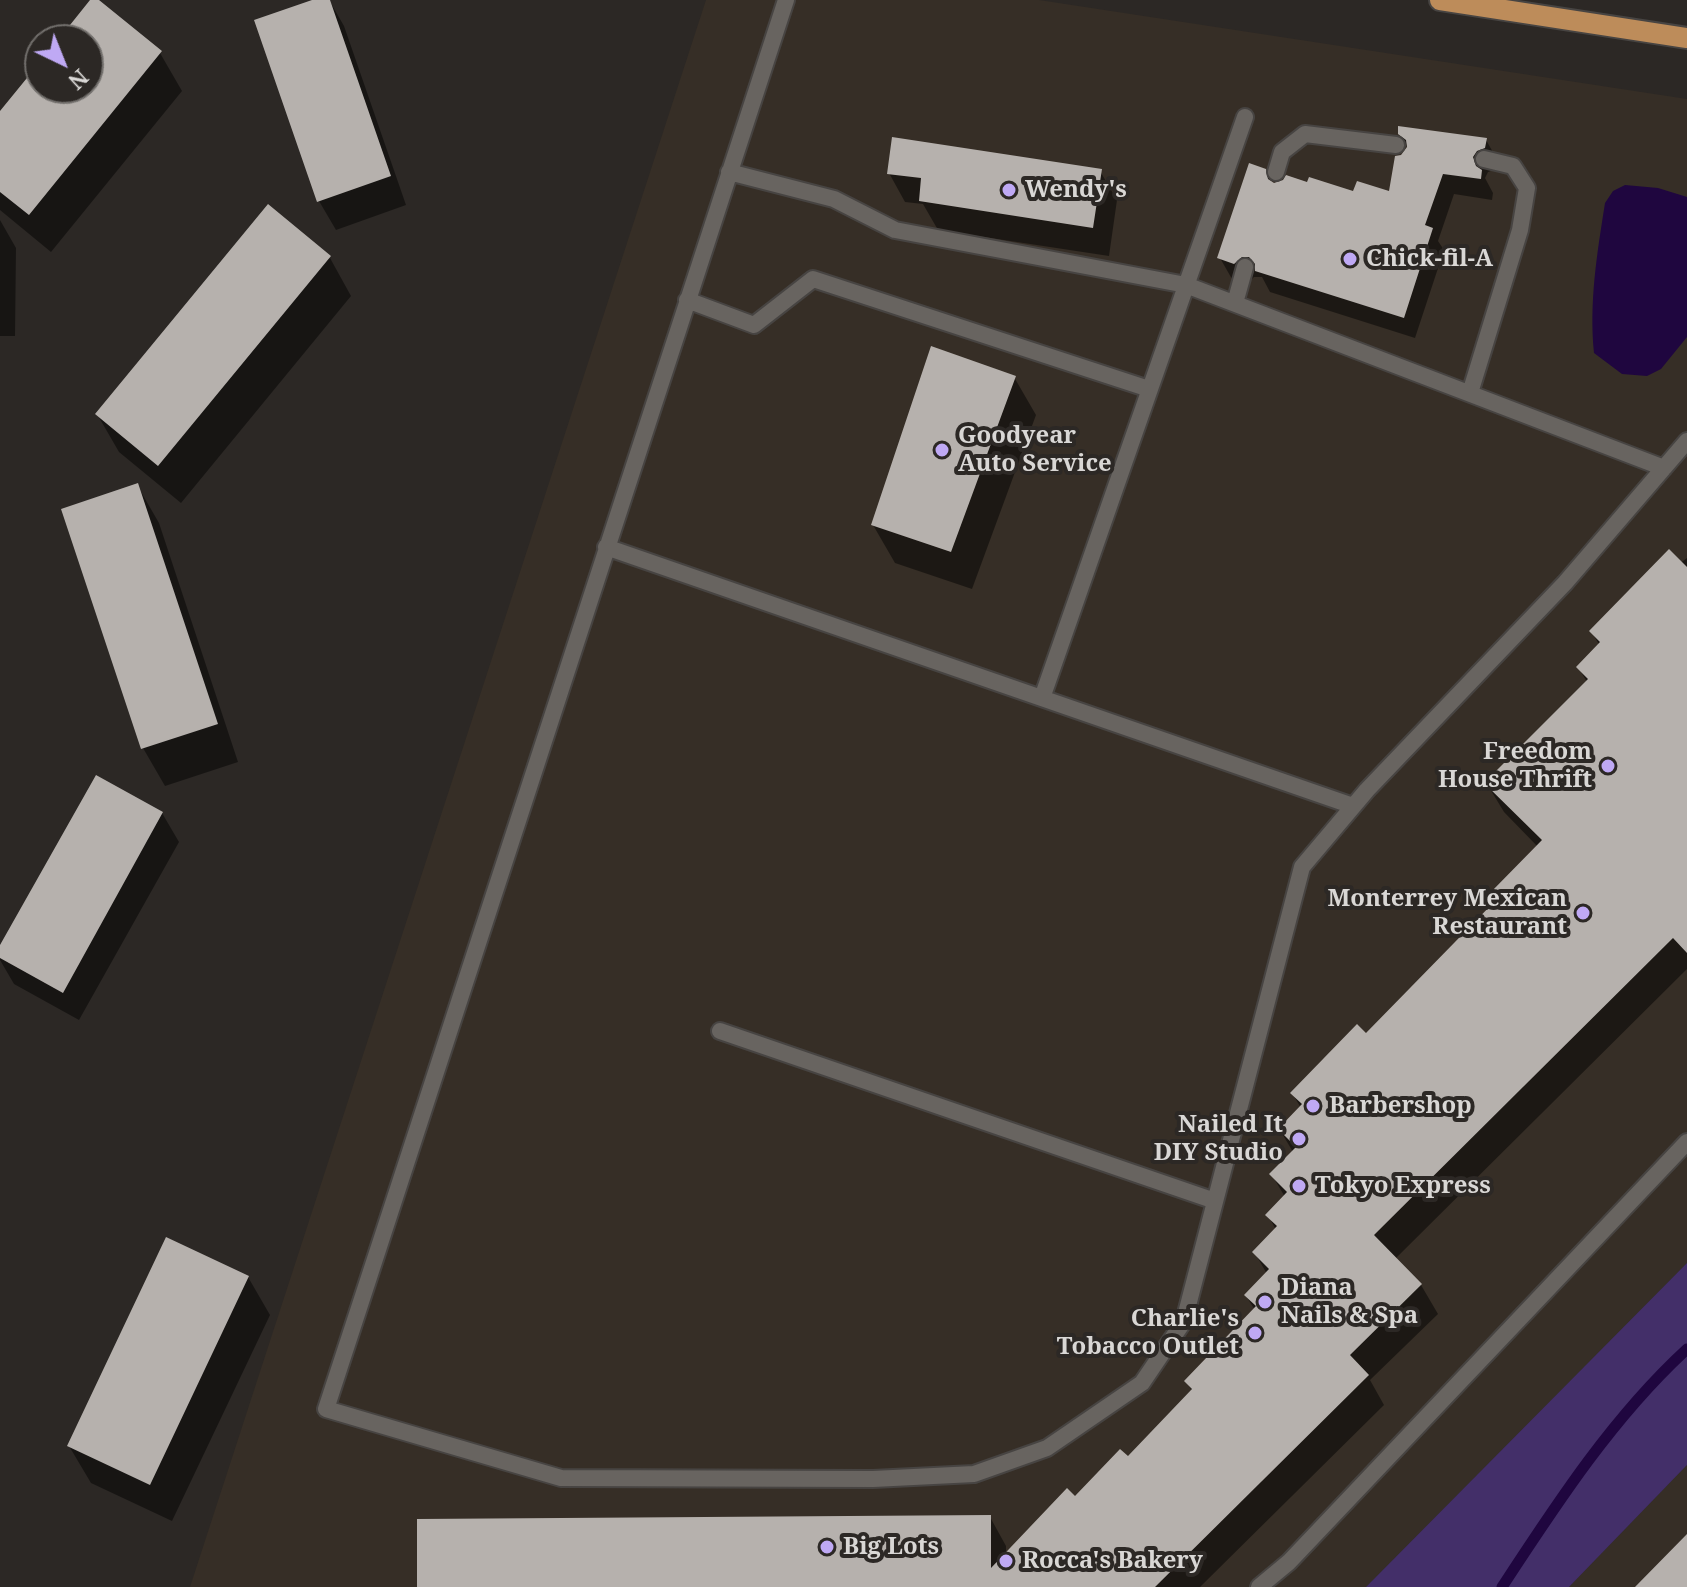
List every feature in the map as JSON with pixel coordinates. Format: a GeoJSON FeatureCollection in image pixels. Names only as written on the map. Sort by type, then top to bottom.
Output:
{"type":"FeatureCollection","features":[{"type":"Feature","properties":{"kind":"main road"},"geometry":{"type":"LineString","coordinates":[[1440,0],[1687,38]]}},
{"type":"Feature","properties":{"kind":"lane"},"geometry":{"type":"LineString","coordinates":[[786,0],[326,1409],[561,1478],[873,1479],[974,1474],[1047,1448],[1142,1383],[1184,1321],[1302,867],[1353,806],[1565,583],[1687,441]]}},
{"type":"Feature","properties":{"kind":"lane"},"geometry":{"type":"LineString","coordinates":[[1042,698],[1245,117]]}},
{"type":"Feature","properties":{"kind":"lane"},"geometry":{"type":"LineString","coordinates":[[1276,172],[1282,152],[1305,134],[1396,145]]}},
{"type":"Feature","properties":{"kind":"lane"},"geometry":{"type":"LineString","coordinates":[[1470,393],[1520,230],[1527,188],[1513,166],[1484,159]]}},
{"type":"Feature","properties":{"kind":"lane"},"geometry":{"type":"LineString","coordinates":[[729,172],[834,199],[895,230],[1186,285],[1664,468]]}},
{"type":"Feature","properties":{"kind":"lane"},"geometry":{"type":"LineString","coordinates":[[1235,303],[1245,267]]}},
{"type":"Feature","properties":{"kind":"lane"},"geometry":{"type":"LineString","coordinates":[[687,300],[754,325],[813,279],[1149,389]]}},
{"type":"Feature","properties":{"kind":"lane"},"geometry":{"type":"LineString","coordinates":[[606,547],[1353,806]]}},
{"type":"Feature","properties":{"kind":"lane"},"geometry":{"type":"LineString","coordinates":[[720,1031],[1215,1201]]}},
{"type":"Feature","properties":{"kind":"lane"},"geometry":{"type":"LineString","coordinates":[[1259,1587],[1289,1562],[1687,1142]]}},
{"type":"Feature","properties":{"kind":"shaded area"},"geometry":{"type":"Polygon","coordinates":[[[706,0],[1039,0],[1687,99],[1687,1263],[1366,1587],[190,1587],[706,0]]]}},
{"type":"Feature","properties":{"kind":"shaded area"},"geometry":{"type":"Polygon","coordinates":[[[1625,185],[1658,188],[1687,197],[1687,337],[1661,369],[1647,376],[1622,374],[1594,353],[1593,297],[1605,203],[1613,191],[1625,185]]]}},
{"type":"Feature","properties":{"kind":"shaded area"},"geometry":{"type":"Polygon","coordinates":[[[1687,1263],[1687,1465],[1569,1587],[1366,1587],[1687,1263]]]}},
{"type":"Feature","properties":{"kind":"shaded area"},"geometry":{"type":"Polygon","coordinates":[[[1687,1465],[1687,1587],[1569,1587],[1687,1465]]]}},
{"type":"Feature","properties":{"kind":"building"},"geometry":{"type":"Polygon","coordinates":[[[90,0],[99,0],[162,51],[29,215],[0,192],[0,111],[24,82],[24,104],[104,104],[104,24],[71,24],[90,0]]]}},
{"type":"Feature","properties":{"kind":"building"},"geometry":{"type":"Polygon","coordinates":[[[312,0],[330,0],[391,176],[317,202],[254,20],[312,0]]]}},
{"type":"Feature","properties":{"kind":"building"},"geometry":{"type":"Polygon","coordinates":[[[1398,126],[1487,138],[1485,148],[1473,157],[1476,166],[1482,170],[1481,179],[1443,174],[1425,225],[1433,228],[1404,318],[1255,271],[1255,264],[1249,257],[1242,257],[1234,264],[1217,258],[1249,163],[1266,169],[1268,179],[1274,183],[1283,180],[1286,175],[1307,182],[1309,177],[1353,191],[1357,181],[1389,191],[1395,156],[1401,155],[1407,147],[1406,140],[1398,134],[1398,126]]]}},
{"type":"Feature","properties":{"kind":"building","name":"Wendy's"},"geometry":{"type":"Polygon","coordinates":[[[892,137],[1102,169],[1093,228],[919,201],[921,178],[887,174],[892,137]]]}},
{"type":"Feature","properties":{"kind":"building"},"geometry":{"type":"Polygon","coordinates":[[[268,204],[331,256],[158,466],[95,414],[268,204]]]}},
{"type":"Feature","properties":{"kind":"building","name":"Goodyear Auto Service"},"geometry":{"type":"Polygon","coordinates":[[[931,346],[1016,376],[951,552],[871,525],[931,346]]]}},
{"type":"Feature","properties":{"kind":"building"},"geometry":{"type":"Polygon","coordinates":[[[138,483],[218,724],[141,749],[61,509],[138,483]]]}},
{"type":"Feature","properties":{"kind":"building"},"geometry":{"type":"Polygon","coordinates":[[[1669,549],[1687,567],[1687,953],[1673,938],[1374,1235],[1422,1284],[1350,1355],[1369,1375],[1155,1587],[417,1587],[417,1519],[991,1515],[991,1568],[1067,1488],[1075,1496],[1120,1449],[1128,1456],[1192,1389],[1184,1381],[1256,1306],[1244,1295],[1269,1269],[1252,1252],[1277,1226],[1265,1215],[1287,1192],[1269,1174],[1296,1147],[1278,1129],[1302,1104],[1290,1093],[1357,1024],[1366,1033],[1498,898],[1491,892],[1542,840],[1484,783],[1588,679],[1576,667],[1600,642],[1589,631],[1669,549]]]}},
{"type":"Feature","properties":{"kind":"building"},"geometry":{"type":"Polygon","coordinates":[[[96,775],[163,812],[63,993],[0,958],[0,945],[96,775]]]}},
{"type":"Feature","properties":{"kind":"building"},"geometry":{"type":"Polygon","coordinates":[[[166,1237],[249,1276],[150,1485],[67,1446],[166,1237]]]}},
{"type":"Feature","properties":{"kind":"building"},"geometry":{"type":"Polygon","coordinates":[[[1687,1534],[1687,1587],[1635,1587],[1687,1534]]]}},
{"type":"Feature","properties":{"kind":"waterway"},"geometry":{"type":"LineString","coordinates":[[1502,1587],[1610,1432],[1687,1349]]}},
{"type":"Feature","properties":{"kind":"place","name":"Wendy's"},"geometry":{"type":"Point","coordinates":[1009,190]}},
{"type":"Feature","properties":{"kind":"place","name":"Chick-fil-A"},"geometry":{"type":"Point","coordinates":[1350,259]}},
{"type":"Feature","properties":{"kind":"place","name":"Goodyear Auto Service"},"geometry":{"type":"Point","coordinates":[942,450]}},
{"type":"Feature","properties":{"kind":"place","name":"Freedom House Thrift"},"geometry":{"type":"Point","coordinates":[1608,766]}},
{"type":"Feature","properties":{"kind":"place","name":"Monterrey Mexican Restaurant"},"geometry":{"type":"Point","coordinates":[1583,913]}},
{"type":"Feature","properties":{"kind":"place","name":"Barbershop"},"geometry":{"type":"Point","coordinates":[1313,1106]}},
{"type":"Feature","properties":{"kind":"place","name":"Nailed It DIY Studio"},"geometry":{"type":"Point","coordinates":[1299,1139]}},
{"type":"Feature","properties":{"kind":"place","name":"Tokyo Express"},"geometry":{"type":"Point","coordinates":[1299,1186]}},
{"type":"Feature","properties":{"kind":"place","name":"Diana Nails & Spa"},"geometry":{"type":"Point","coordinates":[1265,1302]}},
{"type":"Feature","properties":{"kind":"place","name":"Charlie's Tobacco Outlet"},"geometry":{"type":"Point","coordinates":[1255,1333]}},
{"type":"Feature","properties":{"kind":"place","name":"Big Lots"},"geometry":{"type":"Point","coordinates":[827,1547]}},
{"type":"Feature","properties":{"kind":"place","name":"Rocca's Bakery"},"geometry":{"type":"Point","coordinates":[1006,1561]}}]}
